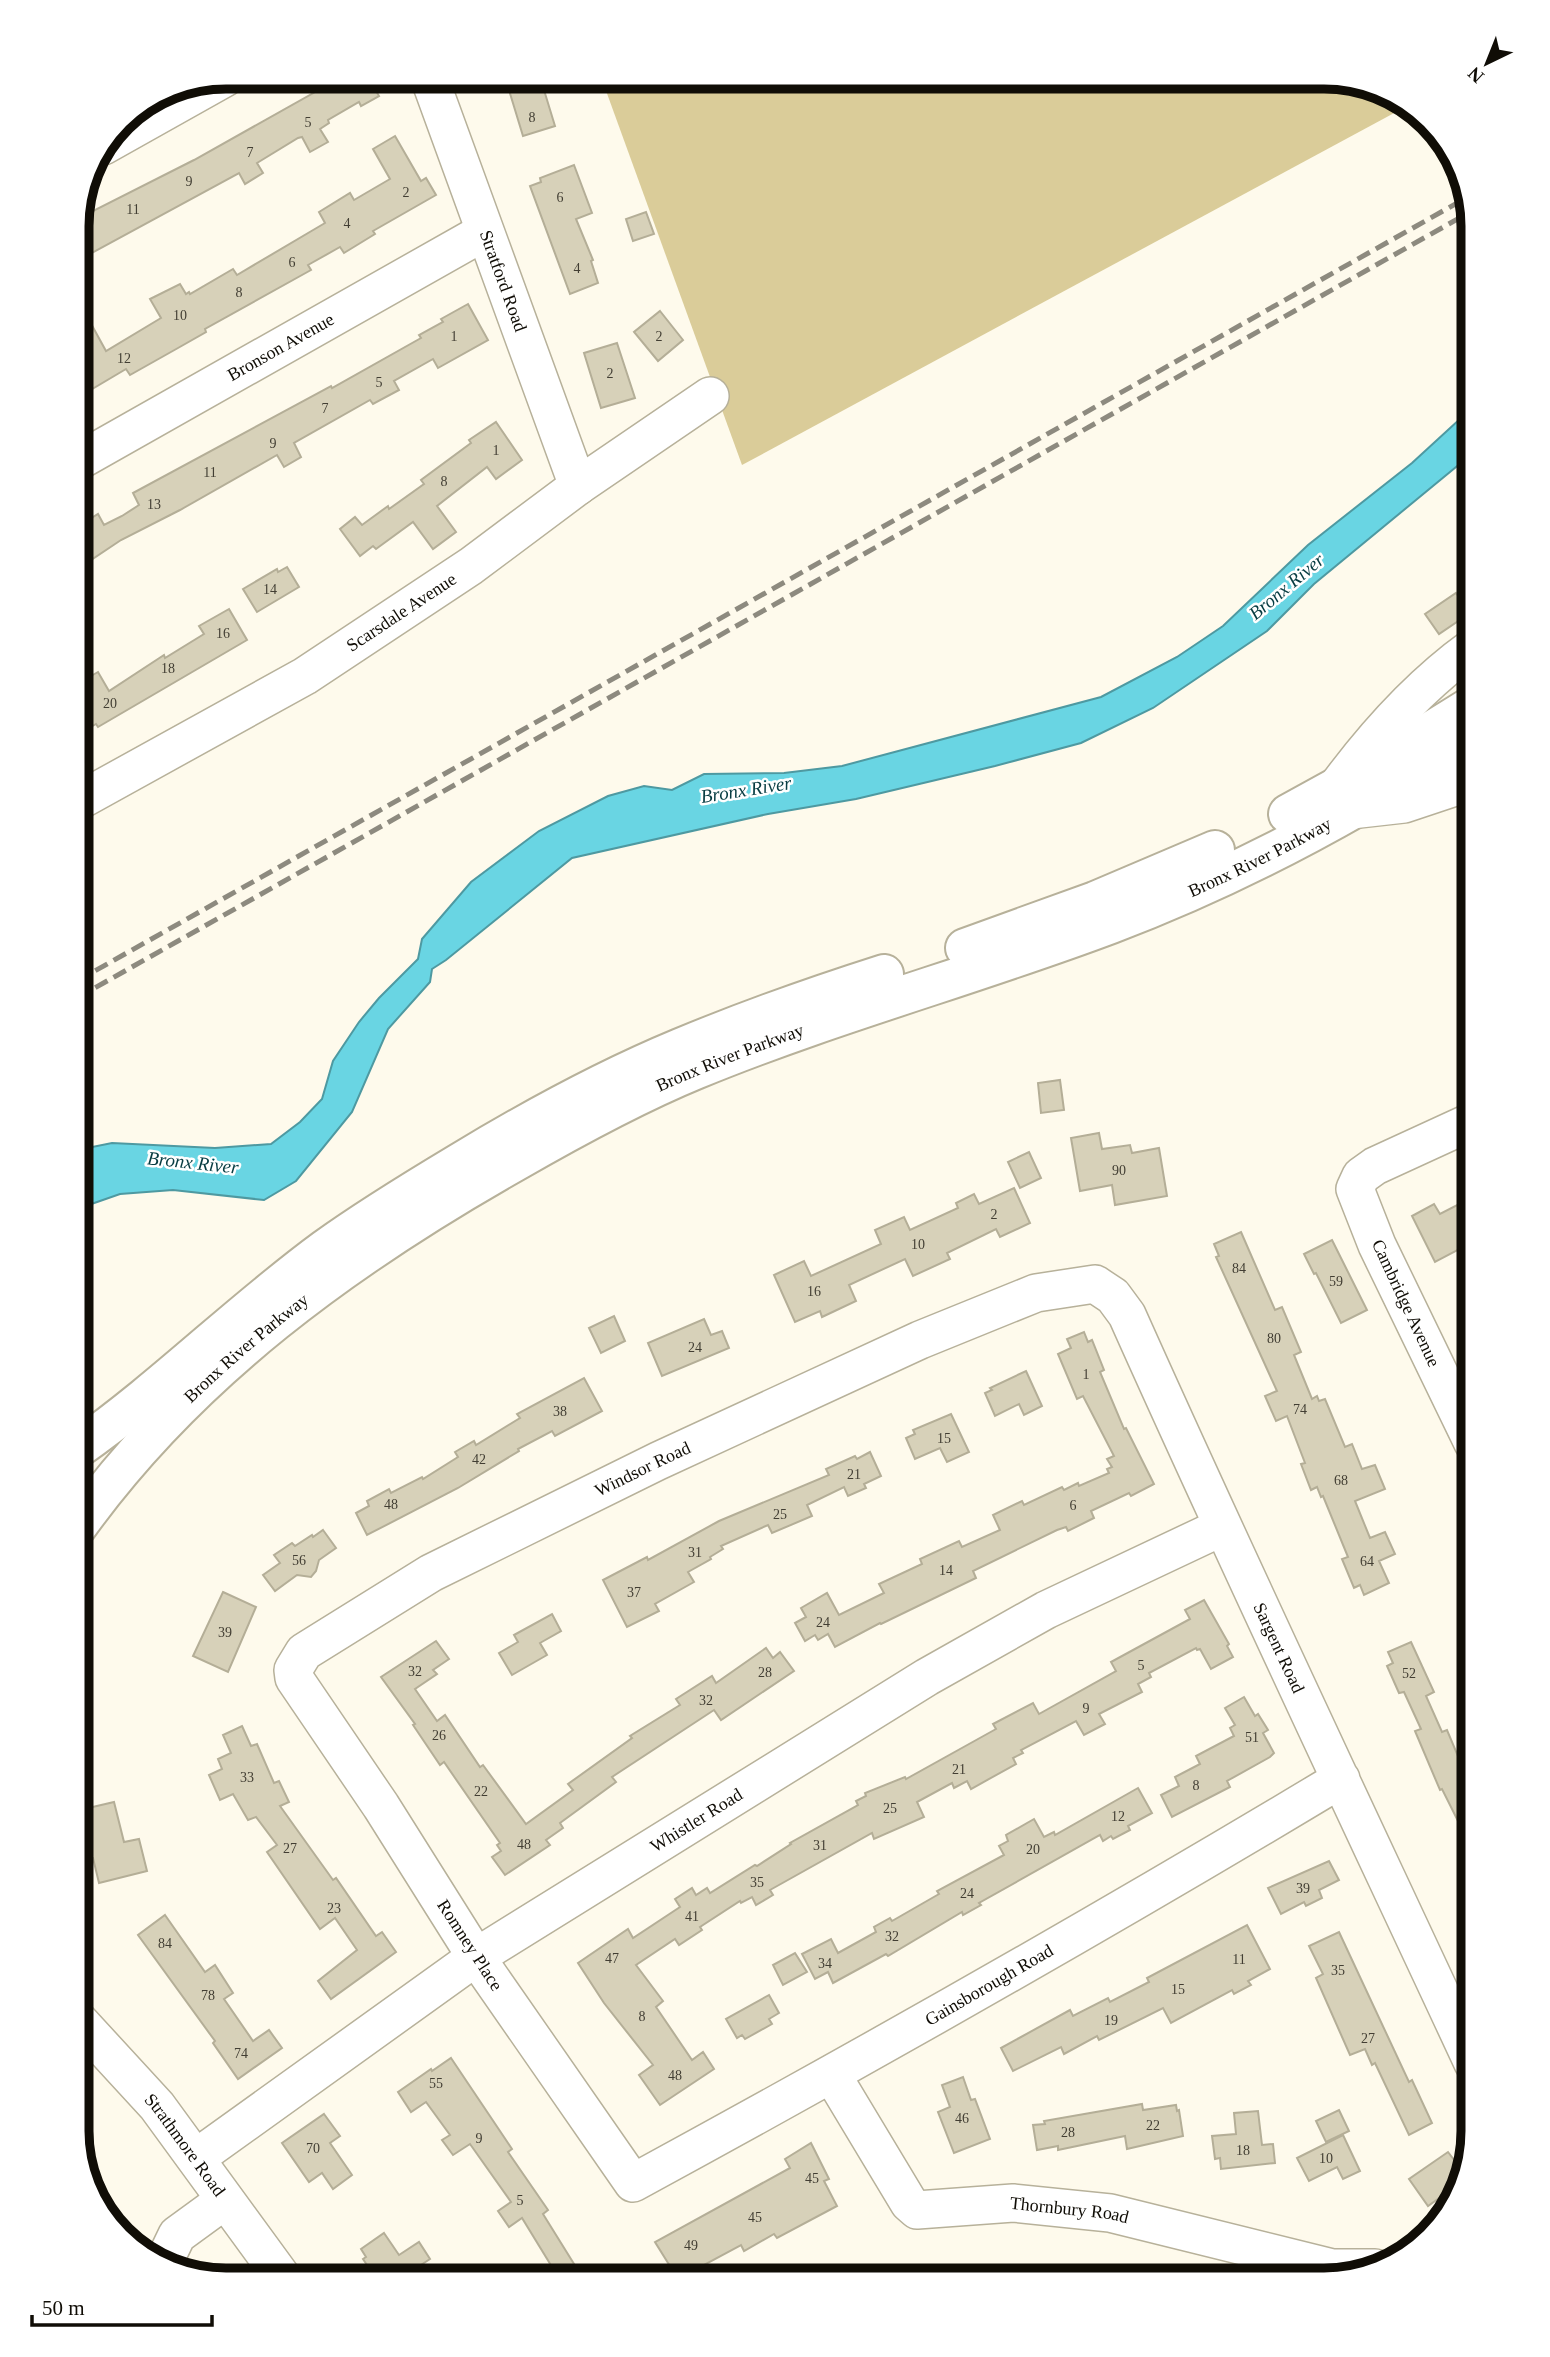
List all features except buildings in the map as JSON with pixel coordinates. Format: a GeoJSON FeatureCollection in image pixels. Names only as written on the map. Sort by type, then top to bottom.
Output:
{"type":"FeatureCollection","features":[{"type":"Feature","properties":{"kind":"highway","name":"Bronx River Parkway"},"geometry":{"type":"LineString","coordinates":[[89,1511],[147,1440],[211,1377],[276,1320],[385,1242],[459,1194],[535,1150],[653,1088],[830,1020],[1031,954],[1145,910],[1247,864],[1461,714]]}},
{"type":"Feature","properties":{"kind":"highway","name":"Bronx River Parkway"},"geometry":{"type":"LineString","coordinates":[[89,1440],[327,1248],[440,1174],[576,1097],[677,1049],[759,1016],[1015,930],[1137,884],[1230,842],[1343,799],[1461,742]]}},
{"type":"Feature","properties":{"kind":"street","name":"Stratford Road"},"geometry":{"type":"LineString","coordinates":[[433,89],[578,486]]}},
{"type":"Feature","properties":{"kind":"street"},"geometry":{"type":"LineString","coordinates":[[125,134],[199,92]]}},
{"type":"Feature","properties":{"kind":"street","name":"Bronson Avenue"},"geometry":{"type":"LineString","coordinates":[[90,455],[484,232]]}},
{"type":"Feature","properties":{"kind":"street","name":"Scarsdale Avenue"},"geometry":{"type":"LineString","coordinates":[[90,795],[304,676],[460,573],[578,486],[710,396]]}},
{"type":"Feature","properties":{"kind":"street"},"geometry":{"type":"LineString","coordinates":[[1461,656],[1442,669],[1366,747],[1343,799],[1404,804],[1461,785]]}},
{"type":"Feature","properties":{"kind":"street","name":"Cambridge Avenue"},"geometry":{"type":"LineString","coordinates":[[1461,1127],[1375,1166],[1361,1176],[1356,1189],[1377,1245],[1461,1418]]}},
{"type":"Feature","properties":{"kind":"street","name":"Sargent Road"},"geometry":{"type":"LineString","coordinates":[[1051,1291],[1095,1284],[1113,1296],[1128,1315],[1222,1527],[1461,2037]]}},
{"type":"Feature","properties":{"kind":"street","name":"Windsor Road"},"geometry":{"type":"LineString","coordinates":[[312,1705],[294,1678],[293,1670],[304,1652],[431,1573],[657,1461],[920,1340],[1036,1293],[1051,1291]]}},
{"type":"Feature","properties":{"kind":"street","name":"Whistler Road"},"geometry":{"type":"LineString","coordinates":[[195,2158],[476,1957],[927,1677],[1046,1610],[1222,1527]]}},
{"type":"Feature","properties":{"kind":"street","name":"Romney Place"},"geometry":{"type":"LineString","coordinates":[[312,1705],[381,1806],[476,1957],[633,2183]]}},
{"type":"Feature","properties":{"kind":"street","name":"Gainsborough Road"},"geometry":{"type":"LineString","coordinates":[[633,2183],[832,2075],[1341,1779]]}},
{"type":"Feature","properties":{"kind":"street","name":"Strathmore Road"},"geometry":{"type":"LineString","coordinates":[[89,2033],[157,2106],[274,2267]]}},
{"type":"Feature","properties":{"kind":"street","name":"Thornbury Road"},"geometry":{"type":"LineString","coordinates":[[832,2075],[909,2203],[917,2210],[1013,2203],[1110,2213],[1331,2268]]}},
{"type":"Feature","properties":{"kind":"street"},"geometry":{"type":"LineString","coordinates":[[168,2255],[177,2235],[225,2200]]}},
{"type":"Feature","properties":{"kind":"shaded area"},"geometry":{"type":"Polygon","coordinates":[[[605,89],[1333,90],[1368,97],[1397,111],[742,465],[605,89]]]}},
{"type":"Feature","properties":{"kind":"water","name":"Bronx River"},"geometry":{"type":"Polygon","coordinates":[[[1461,418],[1461,463],[1314,584],[1267,631],[1153,708],[1081,743],[995,766],[856,799],[768,814],[572,858],[432,969],[430,982],[388,1029],[352,1112],[296,1181],[264,1200],[173,1190],[120,1194],[89,1205],[90,1147],[112,1143],[215,1148],[271,1144],[300,1122],[322,1099],[333,1061],[359,1022],[418,959],[422,939],[471,882],[539,831],[608,796],[644,786],[672,790],[704,774],[784,773],[842,766],[1101,697],[1177,657],[1223,626],[1308,545],[1412,463],[1461,418]]]}},
{"type":"Feature","properties":{"kind":"railway"},"geometry":{"type":"LineString","coordinates":[[90,974],[1459,202]]}},
{"type":"Feature","properties":{"kind":"railway"},"geometry":{"type":"LineString","coordinates":[[90,991],[1461,217]]}}]}
